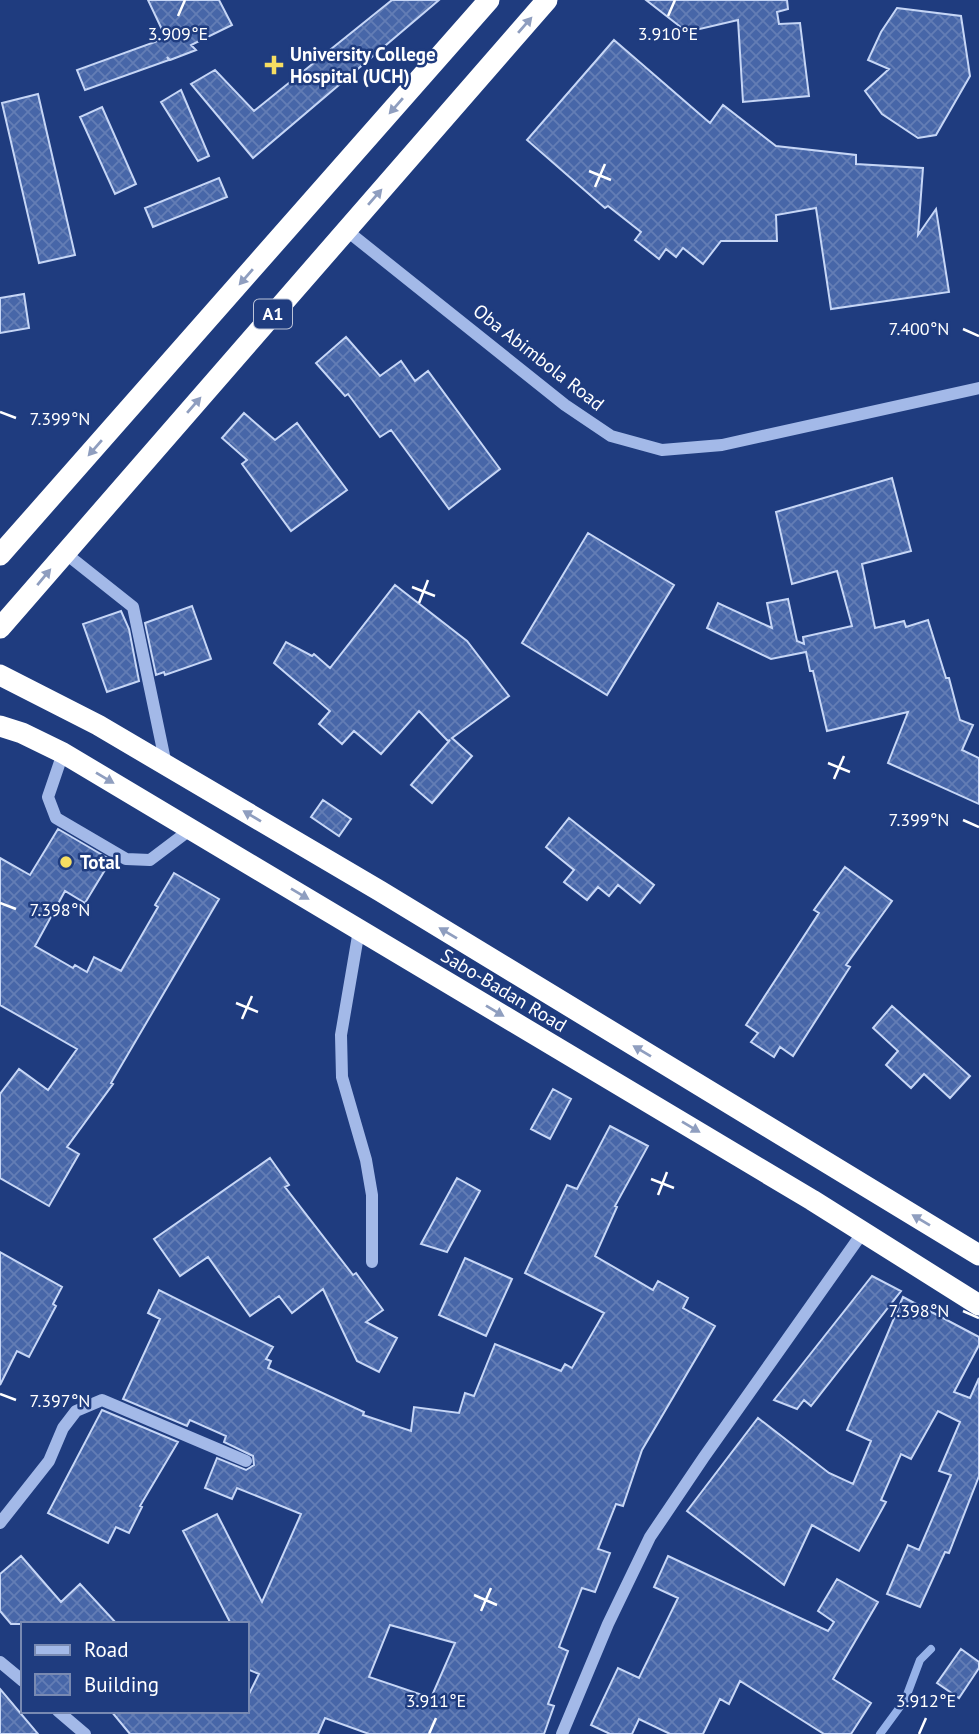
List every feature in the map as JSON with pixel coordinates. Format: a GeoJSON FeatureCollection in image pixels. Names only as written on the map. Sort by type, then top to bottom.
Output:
{"type":"FeatureCollection","features":[{"type":"Feature","properties":{"kind":"highway","name":"A1"},"geometry":{"type":"LineString","coordinates":[[0,555],[489,0]]}},
{"type":"Feature","properties":{"kind":"highway","name":"A1"},"geometry":{"type":"LineString","coordinates":[[0,628],[547,0]]}},
{"type":"Feature","properties":{"kind":"highway","name":"Sabo-Badan Road"},"geometry":{"type":"LineString","coordinates":[[0,675],[98,725],[368,884],[979,1255]]}},
{"type":"Feature","properties":{"kind":"highway","name":"Sabo-Badan Road"},"geometry":{"type":"LineString","coordinates":[[0,726],[22,733],[64,753],[812,1200],[979,1306]]}},
{"type":"Feature","properties":{"kind":"highway"},"geometry":{"type":"LineString","coordinates":[[812,1200],[832,1166]]}},
{"type":"Feature","properties":{"kind":"street","name":"Oba Abimbola Road"},"geometry":{"type":"LineString","coordinates":[[346,230],[565,405],[611,436],[662,450],[722,446],[979,388]]}},
{"type":"Feature","properties":{"kind":"street"},"geometry":{"type":"LineString","coordinates":[[65,553],[133,607],[166,765]]}},
{"type":"Feature","properties":{"kind":"street"},"geometry":{"type":"LineString","coordinates":[[64,753],[48,797],[56,818],[126,859],[150,860],[191,829]]}},
{"type":"Feature","properties":{"kind":"street"},"geometry":{"type":"LineString","coordinates":[[359,930],[341,1035],[342,1077],[366,1160],[372,1195],[372,1262]]}},
{"type":"Feature","properties":{"kind":"street"},"geometry":{"type":"LineString","coordinates":[[562,1734],[608,1624],[650,1537],[863,1232]]}},
{"type":"Feature","properties":{"kind":"street"},"geometry":{"type":"LineString","coordinates":[[0,1523],[49,1461],[63,1428],[76,1411],[102,1400],[246,1461]]}},
{"type":"Feature","properties":{"kind":"street"},"geometry":{"type":"LineString","coordinates":[[0,1662],[21,1680]]}},
{"type":"Feature","properties":{"kind":"street"},"geometry":{"type":"LineString","coordinates":[[60,1713],[85,1734]]}},
{"type":"Feature","properties":{"kind":"building"},"geometry":{"type":"Polygon","coordinates":[[[148,0],[219,0],[232,25],[191,45],[196,50],[170,60],[167,57],[169,60],[85,90],[77,70],[166,38],[148,0]]]}},
{"type":"Feature","properties":{"kind":"building"},"geometry":{"type":"Polygon","coordinates":[[[392,0],[439,0],[253,158],[191,84],[215,70],[254,111],[392,0]]]}},
{"type":"Feature","properties":{"kind":"building"},"geometry":{"type":"Polygon","coordinates":[[[646,0],[787,0],[788,9],[777,12],[779,24],[800,23],[809,96],[743,102],[738,20],[687,32],[646,0]]]}},
{"type":"Feature","properties":{"kind":"building"},"geometry":{"type":"Polygon","coordinates":[[[897,8],[961,16],[970,76],[936,135],[918,138],[882,114],[865,91],[889,69],[868,60],[881,32],[897,8]]]}},
{"type":"Feature","properties":{"kind":"building"},"geometry":{"type":"Polygon","coordinates":[[[614,40],[710,123],[723,105],[776,146],[856,155],[856,164],[923,168],[918,235],[936,209],[949,292],[831,309],[816,208],[776,215],[777,241],[721,241],[703,264],[683,248],[676,257],[666,249],[659,259],[635,240],[641,232],[608,206],[605,208],[527,140],[614,40]]]}},
{"type":"Feature","properties":{"kind":"building"},"geometry":{"type":"Polygon","coordinates":[[[181,90],[209,156],[198,161],[161,102],[181,90]]]}},
{"type":"Feature","properties":{"kind":"building"},"geometry":{"type":"Polygon","coordinates":[[[38,94],[75,255],[39,263],[2,103],[38,94]]]}},
{"type":"Feature","properties":{"kind":"building"},"geometry":{"type":"Polygon","coordinates":[[[102,107],[136,184],[115,194],[80,117],[102,107]]]}},
{"type":"Feature","properties":{"kind":"building"},"geometry":{"type":"Polygon","coordinates":[[[219,178],[227,197],[153,227],[145,208],[219,178]]]}},
{"type":"Feature","properties":{"kind":"building"},"geometry":{"type":"Polygon","coordinates":[[[24,294],[29,328],[0,333],[0,298],[24,294]]]}},
{"type":"Feature","properties":{"kind":"building"},"geometry":{"type":"Polygon","coordinates":[[[346,337],[380,376],[401,361],[415,381],[428,371],[500,469],[449,509],[391,430],[380,437],[348,394],[345,396],[316,363],[346,337]]]}},
{"type":"Feature","properties":{"kind":"building"},"geometry":{"type":"Polygon","coordinates":[[[244,413],[275,440],[297,423],[347,490],[291,531],[242,464],[247,460],[222,438],[244,413]]]}},
{"type":"Feature","properties":{"kind":"building"},"geometry":{"type":"Polygon","coordinates":[[[892,478],[911,551],[862,564],[875,628],[904,621],[906,627],[928,620],[946,678],[949,678],[960,720],[973,725],[962,750],[979,758],[979,804],[888,763],[908,712],[827,731],[806,652],[771,659],[707,628],[718,603],[772,628],[767,603],[788,599],[797,641],[804,644],[803,637],[852,626],[837,571],[792,584],[776,512],[892,478]]]}},
{"type":"Feature","properties":{"kind":"building"},"geometry":{"type":"Polygon","coordinates":[[[588,533],[674,585],[607,695],[522,643],[588,533]]]}},
{"type":"Feature","properties":{"kind":"building"},"geometry":{"type":"Polygon","coordinates":[[[395,585],[467,641],[509,696],[452,738],[472,756],[432,803],[411,785],[450,740],[419,711],[381,754],[354,731],[342,744],[319,724],[330,711],[274,663],[286,642],[312,656],[314,654],[330,668],[395,585]]]}},
{"type":"Feature","properties":{"kind":"building"},"geometry":{"type":"Polygon","coordinates":[[[192,606],[211,659],[165,675],[164,672],[156,675],[145,623],[192,606]]]}},
{"type":"Feature","properties":{"kind":"building"},"geometry":{"type":"Polygon","coordinates":[[[121,611],[129,629],[139,681],[107,692],[83,624],[121,611]]]}},
{"type":"Feature","properties":{"kind":"building"},"geometry":{"type":"Polygon","coordinates":[[[323,800],[351,819],[339,836],[311,817],[323,800]]]}},
{"type":"Feature","properties":{"kind":"building"},"geometry":{"type":"Polygon","coordinates":[[[569,818],[654,885],[640,903],[618,885],[609,896],[598,887],[587,900],[564,882],[574,870],[546,847],[569,818]]]}},
{"type":"Feature","properties":{"kind":"building"},"geometry":{"type":"Polygon","coordinates":[[[58,829],[111,860],[85,903],[65,891],[35,946],[73,968],[75,965],[87,972],[94,957],[121,971],[158,907],[155,905],[174,873],[219,899],[111,1083],[113,1084],[67,1147],[79,1154],[49,1206],[0,1178],[0,1094],[19,1069],[48,1090],[77,1049],[0,1005],[0,858],[30,875],[58,829]]]}},
{"type":"Feature","properties":{"kind":"building"},"geometry":{"type":"Polygon","coordinates":[[[845,867],[892,901],[846,965],[850,967],[793,1056],[780,1047],[774,1057],[751,1042],[758,1033],[746,1025],[819,913],[814,910],[845,867]]]}},
{"type":"Feature","properties":{"kind":"building"},"geometry":{"type":"Polygon","coordinates":[[[892,1006],[970,1076],[950,1098],[924,1074],[911,1088],[886,1065],[898,1051],[873,1028],[892,1006]]]}},
{"type":"Feature","properties":{"kind":"building"},"geometry":{"type":"Polygon","coordinates":[[[553,1089],[571,1099],[550,1139],[531,1129],[553,1089]]]}},
{"type":"Feature","properties":{"kind":"building"},"geometry":{"type":"Polygon","coordinates":[[[610,1126],[648,1146],[615,1206],[617,1207],[595,1256],[653,1290],[658,1281],[688,1298],[683,1308],[715,1326],[642,1450],[623,1506],[616,1504],[598,1549],[610,1553],[595,1592],[582,1588],[559,1647],[568,1651],[548,1704],[554,1706],[544,1734],[369,1734],[325,1718],[318,1734],[130,1734],[113,1713],[248,1713],[248,1696],[259,1674],[248,1669],[248,1622],[230,1622],[183,1531],[217,1514],[262,1602],[301,1514],[237,1488],[232,1499],[205,1488],[217,1458],[246,1470],[254,1465],[253,1456],[224,1442],[226,1436],[190,1420],[187,1426],[123,1399],[160,1319],[148,1313],[159,1290],[273,1347],[266,1359],[271,1361],[268,1368],[364,1412],[363,1415],[411,1431],[414,1407],[459,1413],[465,1393],[474,1396],[495,1344],[561,1371],[565,1364],[572,1368],[604,1313],[525,1273],[567,1185],[577,1189],[610,1126]],[[390,1625],[369,1677],[431,1698],[455,1643],[390,1625]]]}},
{"type":"Feature","properties":{"kind":"building"},"geometry":{"type":"Polygon","coordinates":[[[270,1158],[289,1185],[285,1187],[383,1310],[366,1322],[397,1338],[379,1372],[357,1361],[323,1289],[292,1313],[279,1296],[250,1316],[208,1257],[180,1276],[154,1239],[270,1158]]]}},
{"type":"Feature","properties":{"kind":"building"},"geometry":{"type":"Polygon","coordinates":[[[457,1178],[480,1191],[447,1252],[421,1244],[457,1178]]]}},
{"type":"Feature","properties":{"kind":"building"},"geometry":{"type":"Polygon","coordinates":[[[0,1252],[62,1287],[53,1304],[56,1306],[29,1357],[17,1351],[0,1385],[0,1252]]]}},
{"type":"Feature","properties":{"kind":"building"},"geometry":{"type":"Polygon","coordinates":[[[465,1258],[512,1279],[486,1336],[439,1315],[465,1258]]]}},
{"type":"Feature","properties":{"kind":"building"},"geometry":{"type":"Polygon","coordinates":[[[872,1276],[901,1291],[811,1406],[804,1400],[797,1409],[774,1400],[872,1276]]]}},
{"type":"Feature","properties":{"kind":"building"},"geometry":{"type":"Polygon","coordinates":[[[903,1297],[979,1337],[979,1345],[954,1392],[970,1398],[979,1378],[979,1476],[949,1553],[945,1552],[920,1607],[887,1594],[908,1545],[919,1550],[951,1475],[939,1471],[960,1422],[938,1411],[911,1459],[901,1454],[881,1500],[886,1502],[859,1551],[812,1525],[784,1585],[687,1511],[758,1418],[829,1473],[853,1484],[871,1441],[847,1430],[903,1297]]]}},
{"type":"Feature","properties":{"kind":"building"},"geometry":{"type":"Polygon","coordinates":[[[102,1410],[178,1442],[140,1506],[142,1507],[129,1533],[116,1527],[108,1543],[48,1513],[102,1410]]]}},
{"type":"Feature","properties":{"kind":"building"},"geometry":{"type":"Polygon","coordinates":[[[21,1556],[61,1602],[80,1584],[115,1622],[11,1624],[0,1611],[0,1574],[21,1556]]]}},
{"type":"Feature","properties":{"kind":"building"},"geometry":{"type":"Polygon","coordinates":[[[668,1556],[828,1631],[834,1622],[818,1611],[837,1579],[878,1602],[833,1679],[871,1703],[851,1734],[824,1734],[740,1681],[729,1704],[720,1699],[703,1734],[670,1734],[639,1719],[632,1734],[610,1734],[591,1725],[618,1668],[639,1678],[678,1598],[654,1587],[668,1556]]]}},
{"type":"Feature","properties":{"kind":"building"},"geometry":{"type":"Polygon","coordinates":[[[961,1649],[979,1662],[979,1668],[959,1698],[937,1683],[961,1649]]]}},
{"type":"Feature","properties":{"kind":"building"},"geometry":{"type":"Polygon","coordinates":[[[0,1689],[38,1734],[0,1734],[0,1689]]]}},
{"type":"Feature","properties":{"kind":"waterway"},"geometry":{"type":"LineString","coordinates":[[880,1734],[905,1700],[920,1660],[931,1649]]}},
{"type":"Feature","properties":{"kind":"place","name":"University College Hospital (UCH)"},"geometry":{"type":"Point","coordinates":[274,65]}},
{"type":"Feature","properties":{"kind":"place","name":"Total"},"geometry":{"type":"Point","coordinates":[66,862]}}]}
